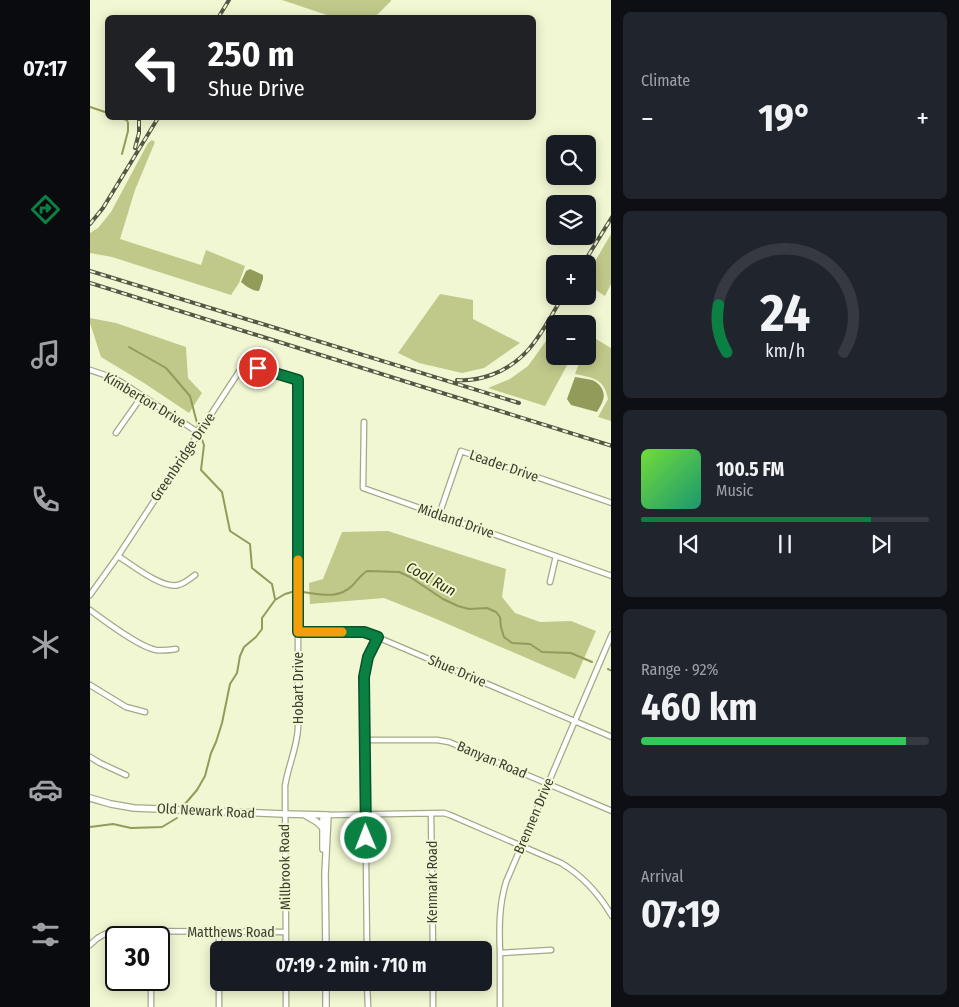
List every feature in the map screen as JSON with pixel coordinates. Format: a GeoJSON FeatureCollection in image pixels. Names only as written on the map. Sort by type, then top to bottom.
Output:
{"type":"FeatureCollection","features":[{"type":"Feature","properties":{"kind":"street","name":"Greenbridge Drive"},"geometry":{"type":"LineString","coordinates":[[90,595],[118,556],[244,364],[298,380]]}},
{"type":"Feature","properties":{"kind":"street","name":"Kimberton Drive"},"geometry":{"type":"LineString","coordinates":[[90,370],[111,377],[199,433]]}},
{"type":"Feature","properties":{"kind":"street","name":"Hobart Drive"},"geometry":{"type":"LineString","coordinates":[[284,814],[287,774],[298,737],[298,380]]}},
{"type":"Feature","properties":{"kind":"street"},"geometry":{"type":"LineString","coordinates":[[116,434],[142,396]]}},
{"type":"Feature","properties":{"kind":"street","name":"Midland Drive"},"geometry":{"type":"LineString","coordinates":[[364,422],[363,488],[611,576]]}},
{"type":"Feature","properties":{"kind":"street","name":"Leader Drive"},"geometry":{"type":"LineString","coordinates":[[439,515],[461,451],[611,503]]}},
{"type":"Feature","properties":{"kind":"street"},"geometry":{"type":"LineString","coordinates":[[118,556],[156,581],[164,584],[176,586],[195,575]]}},
{"type":"Feature","properties":{"kind":"street"},"geometry":{"type":"LineString","coordinates":[[550,582],[556,556]]}},
{"type":"Feature","properties":{"kind":"street"},"geometry":{"type":"LineString","coordinates":[[90,610],[149,648],[176,649]]}},
{"type":"Feature","properties":{"kind":"street","name":"Shue Drive"},"geometry":{"type":"LineString","coordinates":[[298,632],[364,632],[611,737]]}},
{"type":"Feature","properties":{"kind":"street","name":"Brennen Drive"},"geometry":{"type":"LineString","coordinates":[[500,1007],[499,922],[501,901],[506,882],[611,636]]}},
{"type":"Feature","properties":{"kind":"street"},"geometry":{"type":"LineString","coordinates":[[367,941],[364,677],[368,657],[378,637]]}},
{"type":"Feature","properties":{"kind":"street"},"geometry":{"type":"LineString","coordinates":[[90,685],[126,707],[145,712]]}},
{"type":"Feature","properties":{"kind":"street","name":"Banyan Road"},"geometry":{"type":"LineString","coordinates":[[365,740],[444,741],[455,744],[611,811]]}},
{"type":"Feature","properties":{"kind":"street"},"geometry":{"type":"LineString","coordinates":[[90,757],[126,775]]}},
{"type":"Feature","properties":{"kind":"street","name":"Old Newark Road"},"geometry":{"type":"LineString","coordinates":[[90,798],[134,808],[326,815]]}},
{"type":"Feature","properties":{"kind":"street","name":"Millbrook Road"},"geometry":{"type":"LineString","coordinates":[[284,814],[286,941]]}},
{"type":"Feature","properties":{"kind":"street","name":"Kenmark Road"},"geometry":{"type":"LineString","coordinates":[[432,814],[433,941]]}},
{"type":"Feature","properties":{"kind":"street"},"geometry":{"type":"LineString","coordinates":[[305,815],[322,828]]}},
{"type":"Feature","properties":{"kind":"street"},"geometry":{"type":"LineString","coordinates":[[326,815],[450,815],[561,863],[577,874],[593,890],[611,914]]}},
{"type":"Feature","properties":{"kind":"street"},"geometry":{"type":"LineString","coordinates":[[326,815],[322,828],[326,874]]}},
{"type":"Feature","properties":{"kind":"street"},"geometry":{"type":"LineString","coordinates":[[326,815],[326,941]]}},
{"type":"Feature","properties":{"kind":"street","name":"Matthews Road"},"geometry":{"type":"LineString","coordinates":[[170,931],[286,932]]}},
{"type":"Feature","properties":{"kind":"street"},"geometry":{"type":"LineString","coordinates":[[219,932],[219,941]]}},
{"type":"Feature","properties":{"kind":"street","name":"Matthews Road"},"geometry":{"type":"LineString","coordinates":[[90,945],[105,933]]}},
{"type":"Feature","properties":{"kind":"street"},"geometry":{"type":"LineString","coordinates":[[500,952],[551,950]]}},
{"type":"Feature","properties":{"kind":"street"},"geometry":{"type":"LineString","coordinates":[[151,991],[151,1007]]}},
{"type":"Feature","properties":{"kind":"street"},"geometry":{"type":"LineString","coordinates":[[219,991],[219,1007]]}},
{"type":"Feature","properties":{"kind":"street"},"geometry":{"type":"LineString","coordinates":[[286,991],[286,1007]]}},
{"type":"Feature","properties":{"kind":"street"},"geometry":{"type":"LineString","coordinates":[[326,991],[326,1007]]}},
{"type":"Feature","properties":{"kind":"street"},"geometry":{"type":"LineString","coordinates":[[368,991],[368,1007]]}},
{"type":"Feature","properties":{"kind":"street"},"geometry":{"type":"LineString","coordinates":[[433,991],[433,1007]]}},
{"type":"Feature","properties":{"kind":"shaded area"},"geometry":{"type":"Polygon","coordinates":[[[282,0],[391,0],[377,15],[327,15],[282,0]]]}},
{"type":"Feature","properties":{"kind":"shaded area"},"geometry":{"type":"Polygon","coordinates":[[[152,140],[155,142],[135,190],[120,239],[201,265],[206,250],[245,266],[239,283],[231,295],[112,257],[90,253],[90,233],[98,228],[111,212],[148,143],[152,140]]]}},
{"type":"Feature","properties":{"kind":"shaded area"},"geometry":{"type":"Polygon","coordinates":[[[611,234],[611,284],[605,296],[596,290],[596,259],[611,234]]]}},
{"type":"Feature","properties":{"kind":"shaded area"},"geometry":{"type":"Polygon","coordinates":[[[250,269],[263,275],[259,291],[247,287],[241,282],[246,271],[250,269]]]}},
{"type":"Feature","properties":{"kind":"shaded area"},"geometry":{"type":"Polygon","coordinates":[[[440,294],[473,300],[473,319],[520,343],[484,368],[462,373],[419,363],[398,353],[440,294]]]}},
{"type":"Feature","properties":{"kind":"shaded area"},"geometry":{"type":"Polygon","coordinates":[[[90,318],[116,323],[186,347],[188,378],[202,393],[189,413],[101,357],[90,318]]]}},
{"type":"Feature","properties":{"kind":"shaded area"},"geometry":{"type":"Polygon","coordinates":[[[596,339],[611,348],[611,421],[598,417],[608,399],[601,383],[592,378],[575,374],[578,365],[596,365],[596,339]]]}},
{"type":"Feature","properties":{"kind":"shaded area"},"geometry":{"type":"Polygon","coordinates":[[[546,341],[546,365],[567,365],[545,406],[488,388],[510,379],[528,366],[546,341]]]}},
{"type":"Feature","properties":{"kind":"shaded area"},"geometry":{"type":"Polygon","coordinates":[[[575,377],[592,380],[602,388],[604,397],[597,412],[571,405],[567,399],[575,377]]]}},
{"type":"Feature","properties":{"kind":"shaded area"},"geometry":{"type":"Polygon","coordinates":[[[388,531],[506,569],[502,597],[515,613],[540,622],[571,621],[596,631],[575,679],[384,598],[310,604],[309,583],[323,579],[342,532],[388,531]]]}},
{"type":"Feature","properties":{"kind":"waterway"},"geometry":{"type":"LineString","coordinates":[[90,107],[105,112]]}},
{"type":"Feature","properties":{"kind":"waterway"},"geometry":{"type":"LineString","coordinates":[[122,154],[128,131],[127,120]]}},
{"type":"Feature","properties":{"kind":"waterway"},"geometry":{"type":"LineString","coordinates":[[129,347],[166,368],[190,396],[198,427]]}},
{"type":"Feature","properties":{"kind":"waterway"},"geometry":{"type":"LineString","coordinates":[[201,437],[204,445],[201,470],[222,492],[230,531],[250,544],[252,568],[272,584],[275,599]]}},
{"type":"Feature","properties":{"kind":"waterway","name":"Cool Run"},"geometry":{"type":"LineString","coordinates":[[303,592],[322,595],[341,593],[353,585],[367,571],[399,572],[458,606],[469,609],[487,608],[496,612],[500,617],[504,637],[512,643],[530,644],[542,652],[571,653],[592,662]]}},
{"type":"Feature","properties":{"kind":"waterway","name":"Cool Run"},"geometry":{"type":"LineString","coordinates":[[185,804],[197,790],[205,776],[222,723],[230,684],[237,673],[240,656],[244,647],[262,629],[262,618],[275,600],[292,592]]}},
{"type":"Feature","properties":{"kind":"waterway","name":"Cool Run"},"geometry":{"type":"LineString","coordinates":[[90,827],[113,824],[131,828],[162,827],[177,818]]}},
{"type":"Feature","properties":{"kind":"railway"},"geometry":{"type":"LineString","coordinates":[[220,15],[229,0]]}},
{"type":"Feature","properties":{"kind":"railway"},"geometry":{"type":"LineString","coordinates":[[135,148],[139,133],[139,120]]}},
{"type":"Feature","properties":{"kind":"railway"},"geometry":{"type":"LineString","coordinates":[[90,224],[103,208],[157,120]]}},
{"type":"Feature","properties":{"kind":"railway"},"geometry":{"type":"LineString","coordinates":[[589,255],[611,219]]}},
{"type":"Feature","properties":{"kind":"railway"},"geometry":{"type":"LineString","coordinates":[[90,271],[519,403]]}},
{"type":"Feature","properties":{"kind":"railway"},"geometry":{"type":"LineString","coordinates":[[90,283],[611,446]]}},
{"type":"Feature","properties":{"kind":"railway"},"geometry":{"type":"LineString","coordinates":[[457,380],[479,379],[504,369],[516,361],[534,343],[558,305]]}},
{"type":"Feature","properties":{"kind":"slow traffic"},"geometry":{"type":"LineString","coordinates":[[298,560],[298,632],[342,632]]}},
{"type":"Feature","properties":{"kind":"route"},"geometry":{"type":"LineString","coordinates":[[258,368],[298,380],[298,632],[364,632],[378,637],[368,657],[364,677],[366,838]]}}]}
